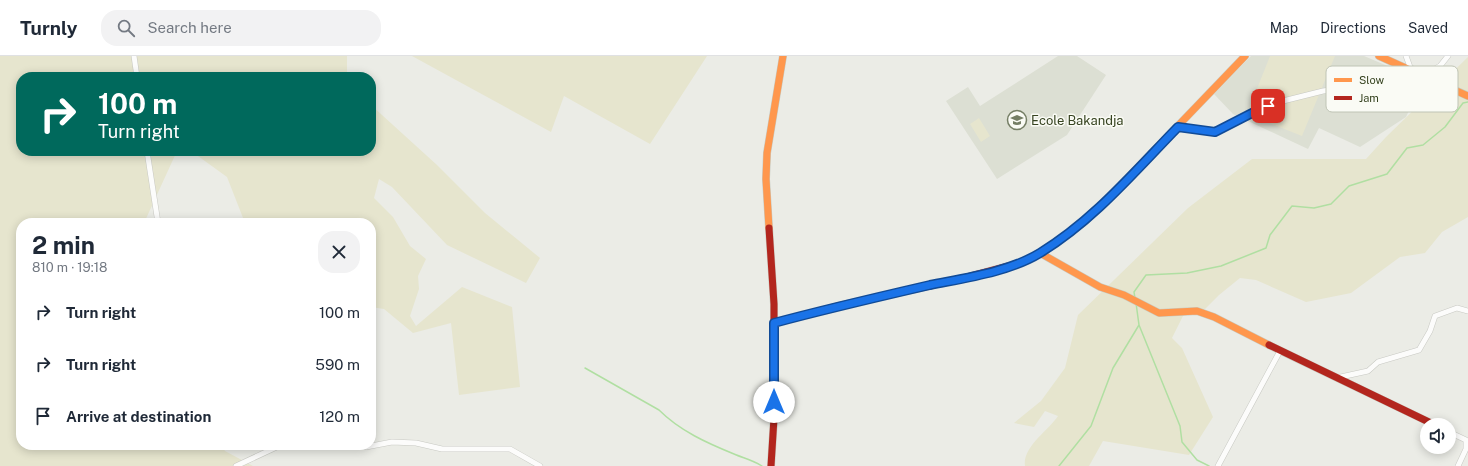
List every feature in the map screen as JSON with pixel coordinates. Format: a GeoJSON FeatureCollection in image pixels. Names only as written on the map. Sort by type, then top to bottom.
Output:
{"type":"FeatureCollection","features":[{"type":"Feature","properties":{"kind":"street"},"geometry":{"type":"LineString","coordinates":[[134,56],[136,72]]}},
{"type":"Feature","properties":{"kind":"street"},"geometry":{"type":"LineString","coordinates":[[771,465],[774,418],[774,323],[766,179],[767,153],[783,56]]}},
{"type":"Feature","properties":{"kind":"street"},"geometry":{"type":"LineString","coordinates":[[774,323],[838,306],[1019,264],[1040,253],[1083,223],[1100,207],[1245,56]]}},
{"type":"Feature","properties":{"kind":"street"},"geometry":{"type":"LineString","coordinates":[[1378,56],[1400,66]]}},
{"type":"Feature","properties":{"kind":"street"},"geometry":{"type":"LineString","coordinates":[[1406,56],[1410,66]]}},
{"type":"Feature","properties":{"kind":"street"},"geometry":{"type":"LineString","coordinates":[[1440,66],[1448,56]]}},
{"type":"Feature","properties":{"kind":"street"},"geometry":{"type":"LineString","coordinates":[[1178,127],[1215,132],[1254,112],[1283,101],[1326,91]]}},
{"type":"Feature","properties":{"kind":"street"},"geometry":{"type":"LineString","coordinates":[[1458,92],[1468,96]]}},
{"type":"Feature","properties":{"kind":"street"},"geometry":{"type":"LineString","coordinates":[[147,156],[157,218]]}},
{"type":"Feature","properties":{"kind":"street"},"geometry":{"type":"LineString","coordinates":[[1040,253],[1100,287],[1124,295],[1159,313],[1197,311],[1214,317],[1280,351],[1420,418]]}},
{"type":"Feature","properties":{"kind":"street"},"geometry":{"type":"LineString","coordinates":[[1336,378],[1368,371],[1378,362],[1419,350],[1430,331],[1435,316],[1457,308],[1468,311]]}},
{"type":"Feature","properties":{"kind":"street"},"geometry":{"type":"LineString","coordinates":[[1218,466],[1280,351]]}},
{"type":"Feature","properties":{"kind":"street"},"geometry":{"type":"LineString","coordinates":[[1456,435],[1466,440],[1466,449],[1458,466]]}},
{"type":"Feature","properties":{"kind":"street"},"geometry":{"type":"LineString","coordinates":[[376,445],[392,442],[416,443],[442,450],[510,449],[540,466]]}},
{"type":"Feature","properties":{"kind":"street"},"geometry":{"type":"LineString","coordinates":[[236,466],[270,450]]}},
{"type":"Feature","properties":{"kind":"shaded area","name":"Ecole Bakandja"},"geometry":{"type":"Polygon","coordinates":[[[1058,56],[1077,56],[1106,75],[1067,135],[997,179],[946,101],[968,87],[980,106],[1058,56]]]}},
{"type":"Feature","properties":{"kind":"shaded area"},"geometry":{"type":"Polygon","coordinates":[[[1251,56],[1364,56],[1388,66],[1326,66],[1326,112],[1408,112],[1406,117],[1360,147],[1319,128],[1308,149],[1233,114],[1214,94],[1251,56]]]}},
{"type":"Feature","properties":{"kind":"green space"},"geometry":{"type":"Polygon","coordinates":[[[0,56],[347,56],[347,72],[16,72],[16,156],[175,156],[146,218],[16,218],[16,450],[224,450],[253,466],[0,466],[0,56]]]}},
{"type":"Feature","properties":{"kind":"green space"},"geometry":{"type":"Polygon","coordinates":[[[412,56],[707,56],[650,144],[564,96],[551,132],[412,56]]]}},
{"type":"Feature","properties":{"kind":"green space"},"geometry":{"type":"Polygon","coordinates":[[[1270,56],[1335,56],[1331,66],[1326,66],[1326,78],[1302,136],[1247,114],[1270,56]]]}},
{"type":"Feature","properties":{"kind":"green space"},"geometry":{"type":"Polygon","coordinates":[[[1468,57],[1468,217],[1442,232],[1425,253],[1400,257],[1351,293],[1306,302],[1256,280],[1240,278],[1205,309],[1185,312],[1172,338],[1182,348],[1213,417],[1189,455],[1103,441],[1089,466],[1025,466],[1025,459],[1028,452],[1037,439],[1058,416],[1045,411],[1034,427],[1014,423],[1041,401],[1065,368],[1078,315],[1188,208],[1252,159],[1366,159],[1412,112],[1458,112],[1458,67],[1468,57]]]}},
{"type":"Feature","properties":{"kind":"green space"},"geometry":{"type":"Polygon","coordinates":[[[376,110],[437,165],[485,213],[540,258],[526,283],[447,245],[392,187],[379,179],[374,198],[393,217],[410,246],[426,259],[418,276],[419,289],[410,316],[416,326],[462,287],[512,307],[520,387],[459,395],[451,323],[413,333],[384,309],[376,308],[376,218],[243,218],[227,177],[198,156],[376,156],[376,110]]]}},
{"type":"Feature","properties":{"kind":"green space"},"geometry":{"type":"Polygon","coordinates":[[[979,118],[990,136],[981,142],[970,124],[979,118]]]}},
{"type":"Feature","properties":{"kind":"waterway"},"geometry":{"type":"LineString","coordinates":[[1458,110],[1463,103],[1468,102]]}},
{"type":"Feature","properties":{"kind":"waterway"},"geometry":{"type":"LineString","coordinates":[[1135,298],[1134,292],[1146,275],[1187,273],[1221,266],[1266,248],[1270,235],[1292,206],[1314,208],[1331,204],[1349,186],[1387,174],[1407,148],[1423,145],[1445,127],[1456,112]]}},
{"type":"Feature","properties":{"kind":"waterway"},"geometry":{"type":"LineString","coordinates":[[1136,303],[1139,325],[1180,426],[1182,442],[1197,460],[1209,466]]}},
{"type":"Feature","properties":{"kind":"waterway"},"geometry":{"type":"LineString","coordinates":[[1059,466],[1091,426],[1113,368],[1139,325]]}},
{"type":"Feature","properties":{"kind":"waterway"},"geometry":{"type":"LineString","coordinates":[[585,368],[659,410],[694,436],[762,466]]}},
{"type":"Feature","properties":{"kind":"traffic: slow"},"geometry":{"type":"LineString","coordinates":[[769,228],[766,179],[767,153],[783,56]]}},
{"type":"Feature","properties":{"kind":"traffic: slow"},"geometry":{"type":"LineString","coordinates":[[1070,232],[1083,223],[1100,207],[1245,56]]}},
{"type":"Feature","properties":{"kind":"traffic: slow"},"geometry":{"type":"LineString","coordinates":[[1379,56],[1401,66]]}},
{"type":"Feature","properties":{"kind":"traffic: slow"},"geometry":{"type":"LineString","coordinates":[[1458,92],[1468,96]]}},
{"type":"Feature","properties":{"kind":"traffic: slow"},"geometry":{"type":"LineString","coordinates":[[1040,253],[1100,287],[1124,295],[1159,313],[1197,311],[1214,317],[1269,345]]}},
{"type":"Feature","properties":{"kind":"traffic: jam"},"geometry":{"type":"LineString","coordinates":[[769,228],[774,304],[774,418],[771,466]]}},
{"type":"Feature","properties":{"kind":"traffic: jam"},"geometry":{"type":"LineString","coordinates":[[774,323],[838,306],[956,280],[1019,263],[1040,253],[1070,232]]}},
{"type":"Feature","properties":{"kind":"traffic: jam"},"geometry":{"type":"LineString","coordinates":[[1269,345],[1420,418]]}},
{"type":"Feature","properties":{"kind":"place","name":"Ecole Bakandja"},"geometry":{"type":"Point","coordinates":[1017,120]}},
{"type":"Feature","properties":{"kind":"route"},"geometry":{"type":"LineString","coordinates":[[774,402],[774,323],[838,306],[1019,264],[1040,253],[1083,223],[1178,127],[1215,132],[1268,106]]}}]}
